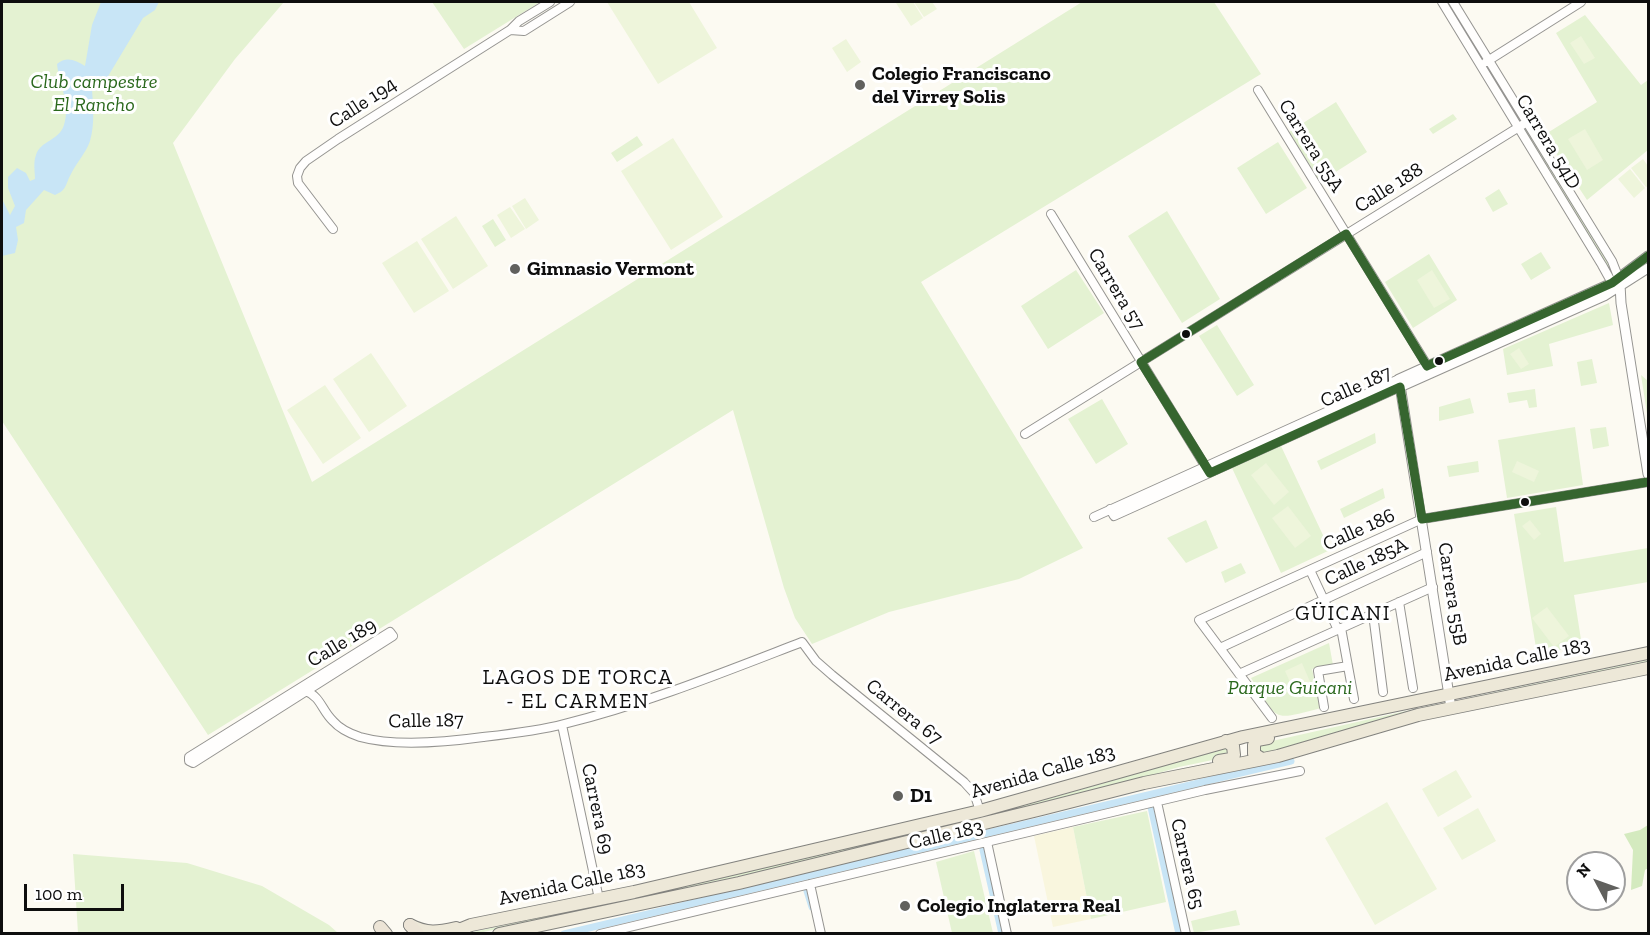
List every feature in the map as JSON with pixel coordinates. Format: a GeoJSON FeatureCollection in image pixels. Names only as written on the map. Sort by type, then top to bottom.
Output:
{"type":"FeatureCollection","features":[{"type":"Feature","properties":{"kind":"main road","name":"Avenida Calle 183"},"geometry":{"type":"LineString","coordinates":[[449,933],[466,926],[599,899],[980,811],[1325,713],[1449,694],[1648,652]]}},
{"type":"Feature","properties":{"kind":"main road","name":"Avenida Calle 183"},"geometry":{"type":"LineString","coordinates":[[499,933],[739,883],[1158,780],[1262,759],[1408,717],[1648,668]]}},
{"type":"Feature","properties":{"kind":"main road"},"geometry":{"type":"LineString","coordinates":[[1262,759],[1258,758],[1253,751],[1257,740],[1295,732],[1325,713]]}},
{"type":"Feature","properties":{"kind":"main road"},"geometry":{"type":"LineString","coordinates":[[1158,780],[1190,767],[1231,759],[1234,748],[1226,741]]}},
{"type":"Feature","properties":{"kind":"main road"},"geometry":{"type":"LineString","coordinates":[[414,929],[433,933],[466,926]]}},
{"type":"Feature","properties":{"kind":"street","name":"Calle 194"},"geometry":{"type":"LineString","coordinates":[[333,229],[298,183],[297,176],[306,161],[550,2]]}},
{"type":"Feature","properties":{"kind":"street","name":"Calle 194"},"geometry":{"type":"LineString","coordinates":[[510,30],[524,31],[570,2]]}},
{"type":"Feature","properties":{"kind":"street","name":"Carrera 54D"},"geometry":{"type":"LineString","coordinates":[[1442,2],[1617,285]]}},
{"type":"Feature","properties":{"kind":"street","name":"Carrera 54D"},"geometry":{"type":"LineString","coordinates":[[1453,2],[1612,261],[1621,303],[1648,474]]}},
{"type":"Feature","properties":{"kind":"street"},"geometry":{"type":"LineString","coordinates":[[1481,65],[1581,2]]}},
{"type":"Feature","properties":{"kind":"street"},"geometry":{"type":"LineString","coordinates":[[1453,19],[1461,14]]}},
{"type":"Feature","properties":{"kind":"street","name":"Carrera 55A"},"geometry":{"type":"LineString","coordinates":[[1258,90],[1429,369]]}},
{"type":"Feature","properties":{"kind":"street","name":"Calle 188"},"geometry":{"type":"LineString","coordinates":[[1025,434],[1527,122]]}},
{"type":"Feature","properties":{"kind":"street","name":"Carrera 57"},"geometry":{"type":"LineString","coordinates":[[1051,214],[1208,469]]}},
{"type":"Feature","properties":{"kind":"street","name":"Calle 187"},"geometry":{"type":"LineString","coordinates":[[1617,285],[1648,256]]}},
{"type":"Feature","properties":{"kind":"street","name":"Calle 187"},"geometry":{"type":"LineString","coordinates":[[1094,517],[1208,469],[1617,285],[1648,268]]}},
{"type":"Feature","properties":{"kind":"street","name":"Carrera 55B"},"geometry":{"type":"LineString","coordinates":[[1399,383],[1451,708]]}},
{"type":"Feature","properties":{"kind":"street","name":"Calle 186"},"geometry":{"type":"LineString","coordinates":[[1220,648],[1199,620],[1422,519],[1648,482]]}},
{"type":"Feature","properties":{"kind":"street","name":"Calle 185A"},"geometry":{"type":"LineString","coordinates":[[1220,648],[1427,552]]}},
{"type":"Feature","properties":{"kind":"street"},"geometry":{"type":"LineString","coordinates":[[1310,570],[1340,629],[1354,699]]}},
{"type":"Feature","properties":{"kind":"street"},"geometry":{"type":"LineString","coordinates":[[1239,674],[1433,587]]}},
{"type":"Feature","properties":{"kind":"street"},"geometry":{"type":"LineString","coordinates":[[1400,602],[1413,688]]}},
{"type":"Feature","properties":{"kind":"street"},"geometry":{"type":"LineString","coordinates":[[1373,614],[1383,692]]}},
{"type":"Feature","properties":{"kind":"street","name":"Calle 189"},"geometry":{"type":"LineString","coordinates":[[390,632],[393,636],[306,691],[193,763],[189,761],[189,757],[390,632]]}},
{"type":"Feature","properties":{"kind":"street","name":"Calle 187"},"geometry":{"type":"LineString","coordinates":[[306,691],[318,699],[332,721],[352,734],[374,739],[452,742],[562,725],[720,674],[801,642]]}},
{"type":"Feature","properties":{"kind":"street","name":"Carrera 67"},"geometry":{"type":"LineString","coordinates":[[801,642],[816,661],[832,675],[964,782],[974,793],[980,811]]}},
{"type":"Feature","properties":{"kind":"street"},"geometry":{"type":"LineString","coordinates":[[1220,648],[1272,718]]}},
{"type":"Feature","properties":{"kind":"street"},"geometry":{"type":"LineString","coordinates":[[1325,713],[1318,671],[1348,666]]}},
{"type":"Feature","properties":{"kind":"street","name":"Carrera 69"},"geometry":{"type":"LineString","coordinates":[[562,725],[599,899]]}},
{"type":"Feature","properties":{"kind":"street","name":"Calle 183"},"geometry":{"type":"LineString","coordinates":[[600,933],[1157,802],[1300,771]]}},
{"type":"Feature","properties":{"kind":"street","name":"Carrera 65"},"geometry":{"type":"LineString","coordinates":[[1157,802],[1186,933]]}},
{"type":"Feature","properties":{"kind":"street"},"geometry":{"type":"LineString","coordinates":[[987,842],[1007,933]]}},
{"type":"Feature","properties":{"kind":"street"},"geometry":{"type":"LineString","coordinates":[[810,884],[821,933]]}},
{"type":"Feature","properties":{"kind":"street"},"geometry":{"type":"LineString","coordinates":[[638,925],[640,933]]}},
{"type":"Feature","properties":{"kind":"shaded area"},"geometry":{"type":"Polygon","coordinates":[[[1073,827],[1091,919],[1053,927],[1034,836],[1073,827]]]}},
{"type":"Feature","properties":{"kind":"green space","name":"Club campestre El Rancho"},"geometry":{"type":"Polygon","coordinates":[[[2,2],[284,2],[235,59],[173,143],[312,482],[1082,2],[1214,2],[1261,74],[921,282],[1083,548],[1019,579],[889,612],[812,644],[795,618],[784,588],[733,410],[208,735],[2,421],[2,2]]]}},
{"type":"Feature","properties":{"kind":"green space"},"geometry":{"type":"Polygon","coordinates":[[[432,2],[540,2],[464,49],[432,2]]]}},
{"type":"Feature","properties":{"kind":"green space"},"geometry":{"type":"Polygon","coordinates":[[[607,2],[689,2],[717,48],[658,84],[607,2]]]}},
{"type":"Feature","properties":{"kind":"green space"},"geometry":{"type":"Polygon","coordinates":[[[913,2],[923,18],[911,26],[896,3],[913,2]]]}},
{"type":"Feature","properties":{"kind":"green space"},"geometry":{"type":"Polygon","coordinates":[[[914,2],[932,2],[937,9],[924,17],[914,2]]]}},
{"type":"Feature","properties":{"kind":"green space"},"geometry":{"type":"Polygon","coordinates":[[[1585,15],[1641,85],[1648,80],[1648,150],[1587,200],[1544,135],[1597,102],[1556,33],[1585,15]]]}},
{"type":"Feature","properties":{"kind":"green space"},"geometry":{"type":"Polygon","coordinates":[[[1581,36],[1595,58],[1584,64],[1570,43],[1581,36]]]}},
{"type":"Feature","properties":{"kind":"green space"},"geometry":{"type":"Polygon","coordinates":[[[846,39],[861,62],[847,72],[832,48],[846,39]]]}},
{"type":"Feature","properties":{"kind":"green space"},"geometry":{"type":"Polygon","coordinates":[[[1336,102],[1367,152],[1320,182],[1289,132],[1336,102]]]}},
{"type":"Feature","properties":{"kind":"green space"},"geometry":{"type":"Polygon","coordinates":[[[1453,114],[1457,119],[1433,134],[1429,129],[1453,114]]]}},
{"type":"Feature","properties":{"kind":"green space"},"geometry":{"type":"Polygon","coordinates":[[[1526,128],[1612,269],[1610,270],[1524,130],[1526,128]]]}},
{"type":"Feature","properties":{"kind":"green space"},"geometry":{"type":"Polygon","coordinates":[[[1585,129],[1603,160],[1587,170],[1568,139],[1585,129]]]}},
{"type":"Feature","properties":{"kind":"green space"},"geometry":{"type":"Polygon","coordinates":[[[637,136],[643,145],[617,162],[611,153],[637,136]]]}},
{"type":"Feature","properties":{"kind":"green space"},"geometry":{"type":"Polygon","coordinates":[[[673,138],[723,217],[671,250],[621,171],[673,138]]]}},
{"type":"Feature","properties":{"kind":"green space"},"geometry":{"type":"Polygon","coordinates":[[[1278,142],[1307,188],[1266,214],[1237,168],[1278,142]]]}},
{"type":"Feature","properties":{"kind":"green space"},"geometry":{"type":"Polygon","coordinates":[[[1643,159],[1648,166],[1648,186],[1646,187],[1631,168],[1643,159]]]}},
{"type":"Feature","properties":{"kind":"green space"},"geometry":{"type":"Polygon","coordinates":[[[1630,169],[1645,188],[1634,198],[1618,179],[1630,169]]]}},
{"type":"Feature","properties":{"kind":"green space"},"geometry":{"type":"Polygon","coordinates":[[[1499,189],[1508,204],[1493,212],[1485,198],[1499,189]]]}},
{"type":"Feature","properties":{"kind":"green space"},"geometry":{"type":"Polygon","coordinates":[[[525,198],[539,220],[526,229],[512,206],[525,198]]]}},
{"type":"Feature","properties":{"kind":"green space"},"geometry":{"type":"Polygon","coordinates":[[[510,207],[525,229],[511,238],[497,215],[510,207]]]}},
{"type":"Feature","properties":{"kind":"green space"},"geometry":{"type":"Polygon","coordinates":[[[1167,211],[1220,299],[1182,323],[1128,236],[1167,211]]]}},
{"type":"Feature","properties":{"kind":"green space"},"geometry":{"type":"Polygon","coordinates":[[[456,216],[488,266],[453,289],[421,239],[456,216]]]}},
{"type":"Feature","properties":{"kind":"green space"},"geometry":{"type":"Polygon","coordinates":[[[493,219],[506,240],[495,247],[482,226],[493,219]]]}},
{"type":"Feature","properties":{"kind":"green space"},"geometry":{"type":"Polygon","coordinates":[[[417,241],[449,291],[414,313],[382,263],[417,241]]]}},
{"type":"Feature","properties":{"kind":"green space"},"geometry":{"type":"Polygon","coordinates":[[[1541,252],[1551,268],[1531,280],[1521,264],[1541,252]]]}},
{"type":"Feature","properties":{"kind":"green space"},"geometry":{"type":"Polygon","coordinates":[[[1429,254],[1457,300],[1413,328],[1385,282],[1429,254]]]}},
{"type":"Feature","properties":{"kind":"green space"},"geometry":{"type":"Polygon","coordinates":[[[1076,270],[1104,313],[1048,349],[1021,306],[1076,270]]]}},
{"type":"Feature","properties":{"kind":"green space"},"geometry":{"type":"Polygon","coordinates":[[[1432,270],[1450,299],[1434,308],[1417,280],[1432,270]]]}},
{"type":"Feature","properties":{"kind":"green space"},"geometry":{"type":"Polygon","coordinates":[[[1609,303],[1613,325],[1549,344],[1553,366],[1507,375],[1503,349],[1609,303]]]}},
{"type":"Feature","properties":{"kind":"green space"},"geometry":{"type":"Polygon","coordinates":[[[1217,325],[1254,385],[1237,396],[1199,336],[1217,325]]]}},
{"type":"Feature","properties":{"kind":"green space"},"geometry":{"type":"Polygon","coordinates":[[[1519,348],[1529,364],[1521,369],[1510,354],[1519,348]]]}},
{"type":"Feature","properties":{"kind":"green space"},"geometry":{"type":"Polygon","coordinates":[[[371,353],[407,406],[369,432],[333,379],[371,353]]]}},
{"type":"Feature","properties":{"kind":"green space"},"geometry":{"type":"Polygon","coordinates":[[[1592,359],[1597,383],[1581,386],[1577,362],[1592,359]]]}},
{"type":"Feature","properties":{"kind":"green space"},"geometry":{"type":"Polygon","coordinates":[[[1641,375],[1648,381],[1648,420],[1641,375]]]}},
{"type":"Feature","properties":{"kind":"green space"},"geometry":{"type":"Polygon","coordinates":[[[325,385],[361,438],[323,464],[287,410],[325,385]]]}},
{"type":"Feature","properties":{"kind":"green space"},"geometry":{"type":"Polygon","coordinates":[[[1535,389],[1537,407],[1529,408],[1527,400],[1509,403],[1507,393],[1535,389]]]}},
{"type":"Feature","properties":{"kind":"green space"},"geometry":{"type":"Polygon","coordinates":[[[1470,398],[1474,413],[1439,421],[1439,407],[1470,398]]]}},
{"type":"Feature","properties":{"kind":"green space"},"geometry":{"type":"Polygon","coordinates":[[[1102,399],[1128,444],[1096,464],[1068,419],[1102,399]]]}},
{"type":"Feature","properties":{"kind":"green space"},"geometry":{"type":"Polygon","coordinates":[[[1575,427],[1583,485],[1507,498],[1498,440],[1575,427]]]}},
{"type":"Feature","properties":{"kind":"green space"},"geometry":{"type":"Polygon","coordinates":[[[1606,427],[1609,446],[1593,449],[1590,429],[1606,427]]]}},
{"type":"Feature","properties":{"kind":"green space"},"geometry":{"type":"Polygon","coordinates":[[[1375,433],[1376,443],[1321,470],[1317,461],[1375,433]]]}},
{"type":"Feature","properties":{"kind":"green space"},"geometry":{"type":"Polygon","coordinates":[[[1281,446],[1330,550],[1281,573],[1232,468],[1281,446]]]}},
{"type":"Feature","properties":{"kind":"green space"},"geometry":{"type":"Polygon","coordinates":[[[1478,461],[1479,472],[1449,477],[1447,466],[1478,461]]]}},
{"type":"Feature","properties":{"kind":"green space"},"geometry":{"type":"Polygon","coordinates":[[[1517,461],[1539,471],[1534,482],[1512,472],[1517,461]]]}},
{"type":"Feature","properties":{"kind":"green space"},"geometry":{"type":"Polygon","coordinates":[[[1266,463],[1289,492],[1274,505],[1251,475],[1266,463]]]}},
{"type":"Feature","properties":{"kind":"green space"},"geometry":{"type":"Polygon","coordinates":[[[1383,488],[1385,498],[1344,518],[1340,509],[1383,488]]]}},
{"type":"Feature","properties":{"kind":"green space"},"geometry":{"type":"Polygon","coordinates":[[[1288,506],[1311,536],[1295,548],[1272,518],[1288,506]]]}},
{"type":"Feature","properties":{"kind":"green space"},"geometry":{"type":"Polygon","coordinates":[[[1556,507],[1564,562],[1648,548],[1648,582],[1574,595],[1582,646],[1537,654],[1514,514],[1556,507]]]}},
{"type":"Feature","properties":{"kind":"green space"},"geometry":{"type":"Polygon","coordinates":[[[1206,520],[1218,548],[1186,563],[1167,538],[1206,520]]]}},
{"type":"Feature","properties":{"kind":"green space"},"geometry":{"type":"Polygon","coordinates":[[[1530,520],[1541,534],[1534,540],[1522,526],[1530,520]]]}},
{"type":"Feature","properties":{"kind":"green space"},"geometry":{"type":"Polygon","coordinates":[[[1241,563],[1246,573],[1225,583],[1221,572],[1241,563]]]}},
{"type":"Feature","properties":{"kind":"green space"},"geometry":{"type":"Polygon","coordinates":[[[1547,607],[1569,636],[1554,647],[1532,618],[1547,607]]]}},
{"type":"Feature","properties":{"kind":"green space","name":"Parque Guicani"},"geometry":{"type":"Polygon","coordinates":[[[1329,643],[1333,665],[1312,669],[1321,708],[1284,716],[1272,710],[1251,678],[1329,643]]]}},
{"type":"Feature","properties":{"kind":"green space"},"geometry":{"type":"Polygon","coordinates":[[[1648,660],[1648,662],[1467,700],[1467,698],[1648,660]]]}},
{"type":"Feature","properties":{"kind":"green space"},"geometry":{"type":"Polygon","coordinates":[[[1302,663],[1314,691],[1297,698],[1285,671],[1302,663]]]}},
{"type":"Feature","properties":{"kind":"green space"},"geometry":{"type":"Polygon","coordinates":[[[1437,704],[1437,706],[1266,754],[1260,753],[1259,744],[1437,704]]]}},
{"type":"Feature","properties":{"kind":"green space"},"geometry":{"type":"Polygon","coordinates":[[[1229,749],[1227,757],[1179,767],[1132,781],[794,864],[479,933],[473,932],[668,890],[1005,811],[1229,749]]]}},
{"type":"Feature","properties":{"kind":"green space"},"geometry":{"type":"Polygon","coordinates":[[[1456,770],[1472,797],[1438,817],[1422,789],[1456,770]]]}},
{"type":"Feature","properties":{"kind":"green space"},"geometry":{"type":"Polygon","coordinates":[[[1387,802],[1437,889],[1375,925],[1325,838],[1387,802]]]}},
{"type":"Feature","properties":{"kind":"green space"},"geometry":{"type":"Polygon","coordinates":[[[1478,808],[1496,841],[1462,860],[1443,828],[1478,808]]]}},
{"type":"Feature","properties":{"kind":"green space"},"geometry":{"type":"Polygon","coordinates":[[[1147,811],[1166,902],[1091,919],[1073,827],[1147,811]]]}},
{"type":"Feature","properties":{"kind":"green space"},"geometry":{"type":"Polygon","coordinates":[[[1648,825],[1648,868],[1645,870],[1642,886],[1631,890],[1633,850],[1624,834],[1640,830],[1648,825]]]}},
{"type":"Feature","properties":{"kind":"green space"},"geometry":{"type":"Polygon","coordinates":[[[974,851],[993,933],[952,933],[936,862],[974,851]]]}},
{"type":"Feature","properties":{"kind":"green space"},"geometry":{"type":"Polygon","coordinates":[[[73,854],[187,863],[262,886],[329,925],[338,933],[78,933],[73,854]]]}},
{"type":"Feature","properties":{"kind":"green space"},"geometry":{"type":"Polygon","coordinates":[[[1236,910],[1240,925],[1194,933],[1191,921],[1236,910]]]}},
{"type":"Feature","properties":{"kind":"water"},"geometry":{"type":"Polygon","coordinates":[[[101,2],[159,2],[155,10],[143,18],[107,78],[92,89],[92,134],[86,150],[65,187],[55,195],[44,190],[26,210],[24,223],[16,227],[18,240],[15,253],[2,256],[2,199],[10,215],[15,206],[8,188],[8,177],[17,168],[26,173],[30,181],[35,179],[35,161],[38,150],[62,130],[66,109],[57,64],[64,60],[71,60],[85,66],[92,25],[101,2]]]}},
{"type":"Feature","properties":{"kind":"waterway"},"geometry":{"type":"LineString","coordinates":[[564,934],[1291,761]]}},
{"type":"Feature","properties":{"kind":"waterway"},"geometry":{"type":"LineString","coordinates":[[1151,807],[1179,934]]}},
{"type":"Feature","properties":{"kind":"waterway"},"geometry":{"type":"LineString","coordinates":[[983,850],[1002,934]]}},
{"type":"Feature","properties":{"kind":"waterway"},"geometry":{"type":"LineString","coordinates":[[807,891],[812,907]]}},
{"type":"Feature","properties":{"kind":"transit line"},"geometry":{"type":"LineString","coordinates":[[1648,256],[1612,283],[1427,366],[1346,234],[1141,362],[1210,473],[1400,387],[1422,519],[1648,482]]}},
{"type":"Feature","properties":{"kind":"place","name":"Colegio Franciscano del Virrey Solis"},"geometry":{"type":"Point","coordinates":[860,85]}},
{"type":"Feature","properties":{"kind":"place","name":"Gimnasio Vermont"},"geometry":{"type":"Point","coordinates":[515,269]}},
{"type":"Feature","properties":{"kind":"place","name":"D1"},"geometry":{"type":"Point","coordinates":[898,796]}},
{"type":"Feature","properties":{"kind":"place","name":"Colegio Inglaterra Real"},"geometry":{"type":"Point","coordinates":[905,906]}},
{"type":"Feature","properties":{"kind":"district","name":"GÜICANI"},"geometry":{"type":"Point","coordinates":[1343,614]}},
{"type":"Feature","properties":{"kind":"district","name":"LAGOS DE TORCA - EL CARMEN"},"geometry":{"type":"Point","coordinates":[578,690]}}]}
